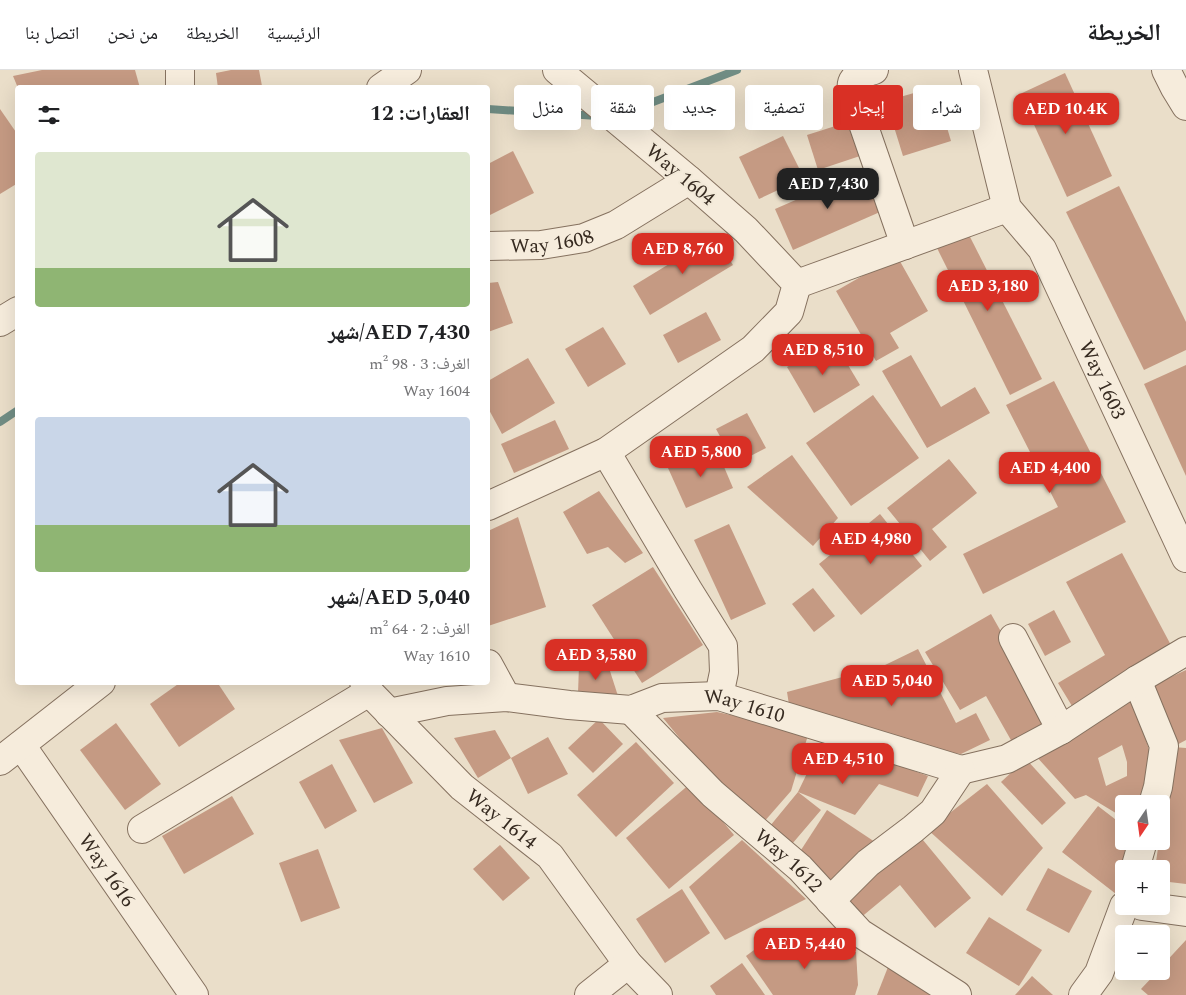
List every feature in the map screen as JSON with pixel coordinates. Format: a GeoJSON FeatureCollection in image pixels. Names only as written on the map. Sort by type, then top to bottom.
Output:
{"type":"FeatureCollection","features":[{"type":"Feature","properties":{"kind":"street"},"geometry":{"type":"LineString","coordinates":[[180,70],[180,85]]}},
{"type":"Feature","properties":{"kind":"street"},"geometry":{"type":"LineString","coordinates":[[385,85],[407,70]]}},
{"type":"Feature","properties":{"kind":"street","name":"Way 1604"},"geometry":{"type":"LineString","coordinates":[[557,70],[690,180],[746,230],[797,284]]}},
{"type":"Feature","properties":{"kind":"street"},"geometry":{"type":"LineString","coordinates":[[874,70],[859,75],[854,79],[851,86],[852,92],[905,245]]}},
{"type":"Feature","properties":{"kind":"street"},"geometry":{"type":"LineString","coordinates":[[490,505],[606,452],[753,349],[789,312],[797,284],[1007,208],[973,70]]}},
{"type":"Feature","properties":{"kind":"street","name":"Way 1608"},"geometry":{"type":"LineString","coordinates":[[490,246],[541,244],[584,238],[616,225],[690,180]]}},
{"type":"Feature","properties":{"kind":"street","name":"Way 1603"},"geometry":{"type":"LineString","coordinates":[[1007,208],[1042,249],[1180,531],[1186,558]]}},
{"type":"Feature","properties":{"kind":"street"},"geometry":{"type":"LineString","coordinates":[[0,322],[15,313]]}},
{"type":"Feature","properties":{"kind":"street"},"geometry":{"type":"LineString","coordinates":[[606,452],[688,590],[724,646],[724,672],[719,696]]}},
{"type":"Feature","properties":{"kind":"street"},"geometry":{"type":"LineString","coordinates":[[1013,638],[1061,730]]}},
{"type":"Feature","properties":{"kind":"street"},"geometry":{"type":"LineString","coordinates":[[830,901],[868,863],[933,812],[961,770],[1007,759],[1061,730],[1136,680],[1186,651]]}},
{"type":"Feature","properties":{"kind":"street"},"geometry":{"type":"LineString","coordinates":[[490,668],[506,697]]}},
{"type":"Feature","properties":{"kind":"street"},"geometry":{"type":"LineString","coordinates":[[1136,680],[1164,746],[1156,795]]}},
{"type":"Feature","properties":{"kind":"street"},"geometry":{"type":"LineString","coordinates":[[10,753],[97,685]]}},
{"type":"Feature","properties":{"kind":"street"},"geometry":{"type":"LineString","coordinates":[[142,829],[367,687]]}},
{"type":"Feature","properties":{"kind":"street","name":"Way 1614"},"geometry":{"type":"LineString","coordinates":[[367,687],[389,713],[462,787],[550,856],[628,964],[658,995]]}},
{"type":"Feature","properties":{"kind":"street","name":"Way 1610"},"geometry":{"type":"LineString","coordinates":[[389,713],[446,701],[506,697],[631,710],[662,698],[719,696],[961,770]]}},
{"type":"Feature","properties":{"kind":"street","name":"Way 1612"},"geometry":{"type":"LineString","coordinates":[[631,710],[714,794],[800,868],[860,933],[957,995]]}},
{"type":"Feature","properties":{"kind":"street","name":"Way 1616"},"geometry":{"type":"LineString","coordinates":[[10,753],[194,995]]}},
{"type":"Feature","properties":{"kind":"street"},"geometry":{"type":"LineString","coordinates":[[1170,910],[1186,912]]}},
{"type":"Feature","properties":{"kind":"street"},"geometry":{"type":"LineString","coordinates":[[1089,993],[1099,973],[1121,915]]}},
{"type":"Feature","properties":{"kind":"street"},"geometry":{"type":"LineString","coordinates":[[589,995],[628,964]]}},
{"type":"Feature","properties":{"kind":"building"},"geometry":{"type":"Polygon","coordinates":[[[42,70],[135,70],[139,85],[17,85],[13,76],[42,70]]]}},
{"type":"Feature","properties":{"kind":"building"},"geometry":{"type":"Polygon","coordinates":[[[231,70],[259,70],[262,85],[218,85],[216,73],[231,70]]]}},
{"type":"Feature","properties":{"kind":"building"},"geometry":{"type":"Polygon","coordinates":[[[1065,73],[1112,176],[1067,197],[1020,94],[1065,73]]]}},
{"type":"Feature","properties":{"kind":"building"},"geometry":{"type":"Polygon","coordinates":[[[913,93],[913,130],[948,130],[951,141],[903,156],[895,130],[903,130],[903,96],[913,93]]]}},
{"type":"Feature","properties":{"kind":"building"},"geometry":{"type":"Polygon","coordinates":[[[0,109],[15,131],[15,185],[0,194],[0,109]]]}},
{"type":"Feature","properties":{"kind":"building"},"geometry":{"type":"Polygon","coordinates":[[[833,127],[833,130],[851,130],[860,156],[818,170],[807,135],[833,127]]]}},
{"type":"Feature","properties":{"kind":"building"},"geometry":{"type":"Polygon","coordinates":[[[783,136],[804,178],[759,199],[739,157],[783,136]]]}},
{"type":"Feature","properties":{"kind":"building"},"geometry":{"type":"Polygon","coordinates":[[[513,151],[534,193],[490,215],[490,163],[513,151]]]}},
{"type":"Feature","properties":{"kind":"building"},"geometry":{"type":"Polygon","coordinates":[[[862,171],[880,212],[793,250],[775,209],[862,171]]]}},
{"type":"Feature","properties":{"kind":"building"},"geometry":{"type":"Polygon","coordinates":[[[1119,186],[1186,322],[1186,350],[1144,370],[1066,212],[1119,186]]]}},
{"type":"Feature","properties":{"kind":"building"},"geometry":{"type":"Polygon","coordinates":[[[966,229],[1042,379],[1010,395],[935,244],[966,229]]]}},
{"type":"Feature","properties":{"kind":"building"},"geometry":{"type":"Polygon","coordinates":[[[715,236],[733,265],[650,315],[633,286],[715,236]]]}},
{"type":"Feature","properties":{"kind":"building"},"geometry":{"type":"Polygon","coordinates":[[[897,256],[928,311],[890,333],[899,348],[876,361],[836,291],[897,256]]]}},
{"type":"Feature","properties":{"kind":"building"},"geometry":{"type":"Polygon","coordinates":[[[498,282],[513,323],[490,331],[490,283],[498,282]]]}},
{"type":"Feature","properties":{"kind":"building"},"geometry":{"type":"Polygon","coordinates":[[[706,312],[721,340],[678,363],[663,335],[706,312]]]}},
{"type":"Feature","properties":{"kind":"building"},"geometry":{"type":"Polygon","coordinates":[[[603,327],[626,364],[588,387],[565,349],[603,327]]]}},
{"type":"Feature","properties":{"kind":"building"},"geometry":{"type":"Polygon","coordinates":[[[833,340],[860,385],[814,413],[787,367],[833,340]]]}},
{"type":"Feature","properties":{"kind":"building"},"geometry":{"type":"Polygon","coordinates":[[[911,355],[941,407],[975,387],[990,413],[927,448],[882,371],[911,355]]]}},
{"type":"Feature","properties":{"kind":"building"},"geometry":{"type":"Polygon","coordinates":[[[528,358],[555,403],[502,434],[490,412],[490,380],[528,358]]]}},
{"type":"Feature","properties":{"kind":"building"},"geometry":{"type":"Polygon","coordinates":[[[1186,365],[1186,476],[1144,384],[1186,365]]]}},
{"type":"Feature","properties":{"kind":"building"},"geometry":{"type":"Polygon","coordinates":[[[1054,381],[1126,522],[983,594],[963,554],[1058,507],[1006,405],[1054,381]]]}},
{"type":"Feature","properties":{"kind":"building"},"geometry":{"type":"Polygon","coordinates":[[[873,395],[919,458],[851,506],[806,443],[873,395]]]}},
{"type":"Feature","properties":{"kind":"building"},"geometry":{"type":"Polygon","coordinates":[[[747,413],[766,448],[735,464],[716,429],[747,413]]]}},
{"type":"Feature","properties":{"kind":"building"},"geometry":{"type":"Polygon","coordinates":[[[555,420],[569,449],[514,473],[501,444],[555,420]]]}},
{"type":"Feature","properties":{"kind":"building"},"geometry":{"type":"Polygon","coordinates":[[[716,448],[733,488],[686,508],[668,468],[716,448]]]}},
{"type":"Feature","properties":{"kind":"building"},"geometry":{"type":"Polygon","coordinates":[[[792,455],[838,518],[813,546],[747,487],[792,455]]]}},
{"type":"Feature","properties":{"kind":"building"},"geometry":{"type":"Polygon","coordinates":[[[949,459],[977,493],[932,529],[947,547],[930,561],[887,508],[949,459]]]}},
{"type":"Feature","properties":{"kind":"building"},"geometry":{"type":"Polygon","coordinates":[[[599,491],[643,553],[625,563],[608,547],[587,554],[563,512],[599,491]]]}},
{"type":"Feature","properties":{"kind":"building"},"geometry":{"type":"Polygon","coordinates":[[[880,514],[922,566],[861,615],[819,564],[880,514]]]}},
{"type":"Feature","properties":{"kind":"building"},"geometry":{"type":"Polygon","coordinates":[[[518,517],[546,607],[490,625],[490,530],[518,517]]]}},
{"type":"Feature","properties":{"kind":"building"},"geometry":{"type":"Polygon","coordinates":[[[729,524],[766,604],[731,620],[694,540],[729,524]]]}},
{"type":"Feature","properties":{"kind":"building"},"geometry":{"type":"Polygon","coordinates":[[[1122,553],[1173,649],[1072,706],[1058,683],[1105,655],[1066,582],[1122,553]]]}},
{"type":"Feature","properties":{"kind":"building"},"geometry":{"type":"Polygon","coordinates":[[[653,567],[703,645],[642,683],[592,605],[653,567]]]}},
{"type":"Feature","properties":{"kind":"building"},"geometry":{"type":"Polygon","coordinates":[[[813,588],[835,616],[814,632],[792,604],[813,588]]]}},
{"type":"Feature","properties":{"kind":"building"},"geometry":{"type":"Polygon","coordinates":[[[1054,610],[1071,642],[1045,656],[1028,624],[1054,610]]]}},
{"type":"Feature","properties":{"kind":"building"},"geometry":{"type":"Polygon","coordinates":[[[991,614],[1055,727],[1016,749],[986,696],[960,710],[925,652],[991,614]]]}},
{"type":"Feature","properties":{"kind":"building"},"geometry":{"type":"Polygon","coordinates":[[[918,649],[956,723],[976,713],[990,740],[961,754],[926,750],[790,711],[787,692],[883,666],[918,649]]]}},
{"type":"Feature","properties":{"kind":"building"},"geometry":{"type":"Polygon","coordinates":[[[579,666],[609,668],[618,696],[578,693],[579,666]]]}},
{"type":"Feature","properties":{"kind":"building"},"geometry":{"type":"Polygon","coordinates":[[[1186,670],[1186,740],[1173,747],[1145,689],[1186,670]]]}},
{"type":"Feature","properties":{"kind":"building"},"geometry":{"type":"Polygon","coordinates":[[[177,685],[219,685],[235,709],[179,747],[150,704],[177,685]]]}},
{"type":"Feature","properties":{"kind":"building"},"geometry":{"type":"Polygon","coordinates":[[[1133,699],[1151,756],[1141,795],[1115,795],[1115,813],[1086,795],[1075,799],[1035,755],[1133,699]],[[1122,745],[1098,758],[1106,786],[1127,776],[1127,762],[1122,745]]]}},
{"type":"Feature","properties":{"kind":"building"},"geometry":{"type":"Polygon","coordinates":[[[717,712],[809,732],[791,791],[763,823],[715,781],[663,718],[717,712]]]}},
{"type":"Feature","properties":{"kind":"building"},"geometry":{"type":"Polygon","coordinates":[[[599,719],[623,744],[593,773],[568,748],[599,719]]]}},
{"type":"Feature","properties":{"kind":"building"},"geometry":{"type":"Polygon","coordinates":[[[116,723],[161,784],[125,810],[80,750],[116,723]]]}},
{"type":"Feature","properties":{"kind":"building"},"geometry":{"type":"Polygon","coordinates":[[[382,728],[413,783],[374,803],[339,740],[382,728]]]}},
{"type":"Feature","properties":{"kind":"building"},"geometry":{"type":"Polygon","coordinates":[[[495,730],[511,758],[478,778],[454,738],[495,730]]]}},
{"type":"Feature","properties":{"kind":"building"},"geometry":{"type":"Polygon","coordinates":[[[548,737],[568,774],[528,794],[511,758],[548,737]]]}},
{"type":"Feature","properties":{"kind":"building"},"geometry":{"type":"Polygon","coordinates":[[[824,738],[928,776],[918,797],[879,784],[855,815],[798,792],[824,738]]]}},
{"type":"Feature","properties":{"kind":"building"},"geometry":{"type":"Polygon","coordinates":[[[636,742],[674,783],[616,837],[577,795],[636,742]]]}},
{"type":"Feature","properties":{"kind":"building"},"geometry":{"type":"Polygon","coordinates":[[[1173,747],[1186,748],[1186,884],[1170,882],[1170,860],[1156,860],[1158,850],[1170,850],[1170,795],[1166,795],[1173,747]]]}},
{"type":"Feature","properties":{"kind":"building"},"geometry":{"type":"Polygon","coordinates":[[[1026,759],[1066,803],[1042,825],[1001,782],[1026,759]]]}},
{"type":"Feature","properties":{"kind":"building"},"geometry":{"type":"Polygon","coordinates":[[[332,764],[357,811],[325,829],[299,782],[332,764]]]}},
{"type":"Feature","properties":{"kind":"building"},"geometry":{"type":"Polygon","coordinates":[[[691,783],[734,835],[669,889],[626,838],[691,783]]]}},
{"type":"Feature","properties":{"kind":"building"},"geometry":{"type":"Polygon","coordinates":[[[987,784],[1043,848],[1002,896],[928,830],[987,784]]]}},
{"type":"Feature","properties":{"kind":"building"},"geometry":{"type":"Polygon","coordinates":[[[798,792],[821,810],[792,844],[770,826],[798,792]]]}},
{"type":"Feature","properties":{"kind":"building"},"geometry":{"type":"Polygon","coordinates":[[[232,796],[254,834],[184,874],[162,836],[232,796]]]}},
{"type":"Feature","properties":{"kind":"building"},"geometry":{"type":"Polygon","coordinates":[[[1098,806],[1115,819],[1115,850],[1125,850],[1123,860],[1115,860],[1115,893],[1062,852],[1098,806]]]}},
{"type":"Feature","properties":{"kind":"building"},"geometry":{"type":"Polygon","coordinates":[[[827,810],[878,844],[834,883],[801,850],[827,810]]]}},
{"type":"Feature","properties":{"kind":"building"},"geometry":{"type":"Polygon","coordinates":[[[918,834],[971,898],[935,928],[900,885],[859,919],[841,896],[918,834]]]}},
{"type":"Feature","properties":{"kind":"building"},"geometry":{"type":"Polygon","coordinates":[[[742,840],[806,899],[725,940],[689,887],[742,840]]]}},
{"type":"Feature","properties":{"kind":"building"},"geometry":{"type":"Polygon","coordinates":[[[500,845],[530,878],[503,901],[473,869],[500,845]]]}},
{"type":"Feature","properties":{"kind":"building"},"geometry":{"type":"Polygon","coordinates":[[[318,849],[340,908],[301,922],[279,863],[318,849]]]}},
{"type":"Feature","properties":{"kind":"building"},"geometry":{"type":"Polygon","coordinates":[[[1048,868],[1092,891],[1069,933],[1026,910],[1048,868]]]}},
{"type":"Feature","properties":{"kind":"building"},"geometry":{"type":"Polygon","coordinates":[[[682,889],[710,933],[665,963],[636,919],[682,889]]]}},
{"type":"Feature","properties":{"kind":"building"},"geometry":{"type":"Polygon","coordinates":[[[989,917],[1042,950],[1019,986],[966,953],[989,917]]]}},
{"type":"Feature","properties":{"kind":"building"},"geometry":{"type":"Polygon","coordinates":[[[1186,940],[1186,995],[1148,995],[1141,989],[1150,980],[1170,980],[1170,957],[1186,940]]]}},
{"type":"Feature","properties":{"kind":"building"},"geometry":{"type":"Polygon","coordinates":[[[766,941],[856,952],[858,985],[855,995],[773,995],[746,956],[766,941]]]}},
{"type":"Feature","properties":{"kind":"building"},"geometry":{"type":"Polygon","coordinates":[[[742,963],[765,995],[716,995],[710,986],[742,963]]]}},
{"type":"Feature","properties":{"kind":"building"},"geometry":{"type":"Polygon","coordinates":[[[888,967],[932,995],[877,995],[888,967]]]}},
{"type":"Feature","properties":{"kind":"building"},"geometry":{"type":"Polygon","coordinates":[[[1032,976],[1053,995],[1015,995],[1032,976]]]}},
{"type":"Feature","properties":{"kind":"waterway"},"geometry":{"type":"LineString","coordinates":[[654,102],[737,70]]}},
{"type":"Feature","properties":{"kind":"waterway"},"geometry":{"type":"LineString","coordinates":[[490,109],[591,116]]}},
{"type":"Feature","properties":{"kind":"waterway"},"geometry":{"type":"LineString","coordinates":[[0,422],[15,412]]}}]}
